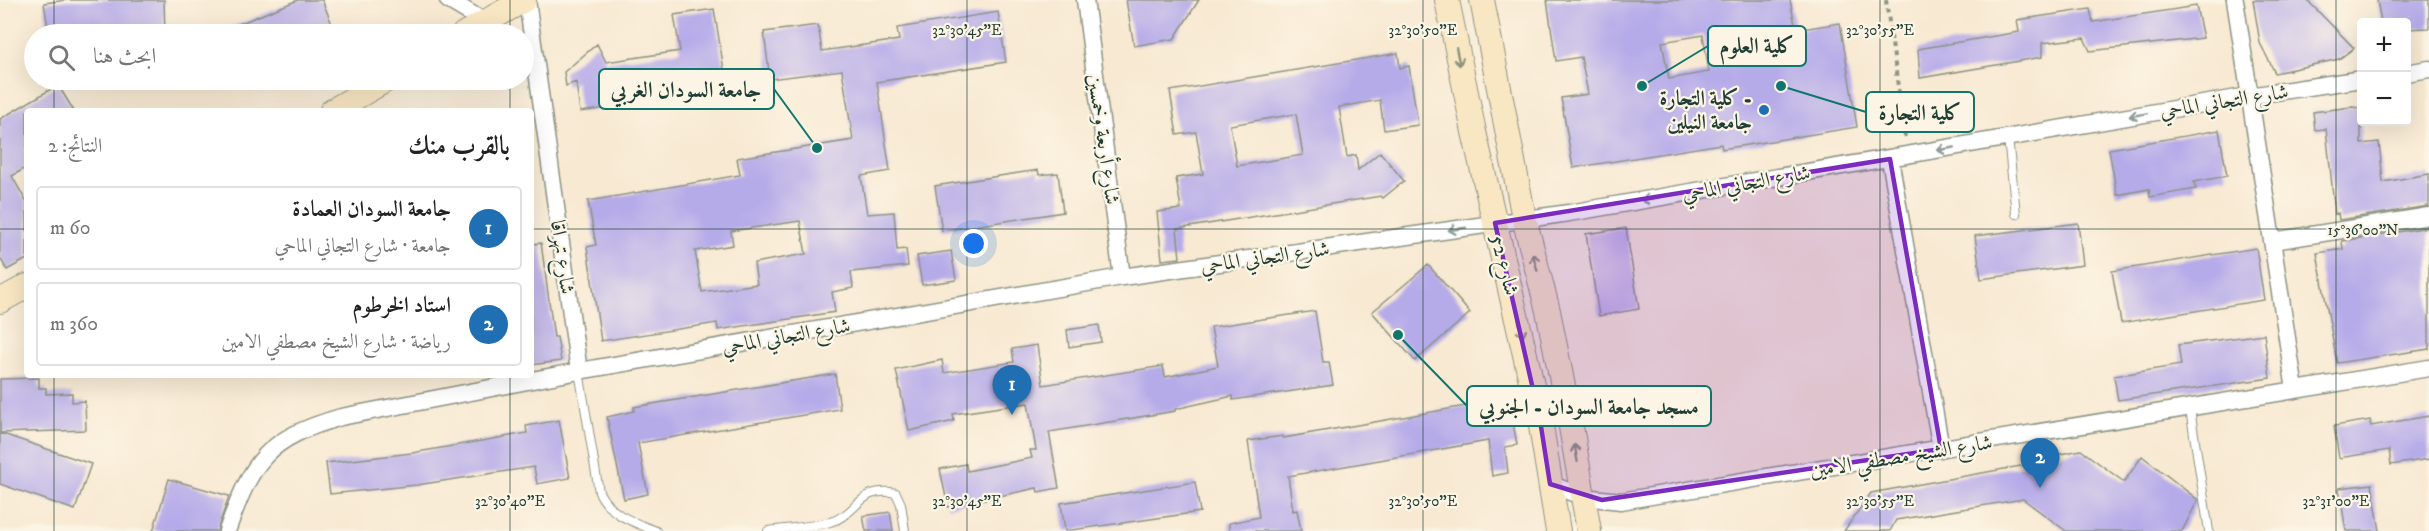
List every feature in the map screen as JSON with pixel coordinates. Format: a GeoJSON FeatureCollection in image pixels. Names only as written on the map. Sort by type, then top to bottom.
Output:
{"type":"FeatureCollection","features":[{"type":"Feature","properties":{"kind":"street"},"geometry":{"type":"LineString","coordinates":[[448,0],[485,22]]}},
{"type":"Feature","properties":{"kind":"street"},"geometry":{"type":"LineString","coordinates":[[482,24],[526,0]]}},
{"type":"Feature","properties":{"kind":"street","name":"شارع تهراقا"},"geometry":{"type":"LineString","coordinates":[[526,0],[529,24]]}},
{"type":"Feature","properties":{"kind":"street","name":"شارع أربعة وخمسين"},"geometry":{"type":"LineString","coordinates":[[1085,0],[1122,277]]}},
{"type":"Feature","properties":{"kind":"street","name":"شارع 52"},"geometry":{"type":"LineString","coordinates":[[1447,0],[1540,420],[1558,531]]}},
{"type":"Feature","properties":{"kind":"street","name":"شارع 52"},"geometry":{"type":"LineString","coordinates":[[1482,0],[1524,218],[1548,311],[1589,531]]}},
{"type":"Feature","properties":{"kind":"street"},"geometry":{"type":"LineString","coordinates":[[2235,0],[2295,390]]}},
{"type":"Feature","properties":{"kind":"street","name":"شارع تهراقا"},"geometry":{"type":"LineString","coordinates":[[534,56],[579,371]]}},
{"type":"Feature","properties":{"kind":"street"},"geometry":{"type":"LineString","coordinates":[[2411,71],[2429,69]]}},
{"type":"Feature","properties":{"kind":"street","name":"شارع التجاني الماحي"},"geometry":{"type":"LineString","coordinates":[[227,531],[254,466],[276,443],[304,428],[341,417],[579,371],[1122,277],[1569,213],[2249,96],[2357,80]]}},
{"type":"Feature","properties":{"kind":"street"},"geometry":{"type":"LineString","coordinates":[[337,108],[369,90]]}},
{"type":"Feature","properties":{"kind":"street"},"geometry":{"type":"LineString","coordinates":[[1890,159],[1941,449]]}},
{"type":"Feature","properties":{"kind":"street"},"geometry":{"type":"LineString","coordinates":[[2273,241],[2429,216]]}},
{"type":"Feature","properties":{"kind":"street"},"geometry":{"type":"LineString","coordinates":[[0,301],[24,288]]}},
{"type":"Feature","properties":{"kind":"street","name":"شارع الشيخ مصطفي الامين"},"geometry":{"type":"LineString","coordinates":[[1550,484],[1583,497],[1620,501],[2429,368]]}},
{"type":"Feature","properties":{"kind":"lane"},"geometry":{"type":"LineString","coordinates":[[2008,138],[2016,214]]}},
{"type":"Feature","properties":{"kind":"lane"},"geometry":{"type":"LineString","coordinates":[[579,371],[599,492],[605,506],[615,513],[656,531]]}},
{"type":"Feature","properties":{"kind":"lane"},"geometry":{"type":"LineString","coordinates":[[2190,409],[2209,531]]}},
{"type":"Feature","properties":{"kind":"lane"},"geometry":{"type":"LineString","coordinates":[[768,531],[831,522],[844,516],[861,498],[883,490],[896,493],[901,504],[905,531]]}},
{"type":"Feature","properties":{"kind":"path"},"geometry":{"type":"LineString","coordinates":[[1886,0],[1908,156]]}},
{"type":"Feature","properties":{"kind":"highlighted area"},"geometry":{"type":"Polygon","coordinates":[[[1890,159],[1941,449],[1602,500],[1550,484],[1540,420],[1495,223],[1890,159]]]}},
{"type":"Feature","properties":{"kind":"building"},"geometry":{"type":"Polygon","coordinates":[[[67,0],[164,0],[165,24],[47,24],[44,3],[67,0]]]}},
{"type":"Feature","properties":{"kind":"building"},"geometry":{"type":"Polygon","coordinates":[[[298,0],[322,0],[332,24],[239,24],[298,0]]]}},
{"type":"Feature","properties":{"kind":"building"},"geometry":{"type":"Polygon","coordinates":[[[1126,0],[1199,0],[1174,39],[1134,46],[1126,0]]]}},
{"type":"Feature","properties":{"kind":"building"},"geometry":{"type":"Polygon","coordinates":[[[1547,0],[1790,0],[1796,30],[1840,23],[1857,127],[1722,149],[1721,144],[1573,168],[1561,98],[1588,94],[1581,57],[1556,61],[1547,0]],[[1703,35],[1662,42],[1669,79],[1709,72],[1703,35]]]}},
{"type":"Feature","properties":{"kind":"building"},"geometry":{"type":"Polygon","coordinates":[[[2253,0],[2307,0],[2354,48],[2339,59],[2275,73],[2260,43],[2253,0]]]}},
{"type":"Feature","properties":{"kind":"building"},"geometry":{"type":"Polygon","coordinates":[[[2377,0],[2429,0],[2429,28],[2411,29],[2411,18],[2380,18],[2377,0]]]}},
{"type":"Feature","properties":{"kind":"building"},"geometry":{"type":"Polygon","coordinates":[[[2196,6],[2203,38],[2090,51],[2084,38],[2042,43],[2042,57],[1920,78],[1918,49],[2019,32],[2017,20],[2090,9],[2093,22],[2196,6]]]}},
{"type":"Feature","properties":{"kind":"building"},"geometry":{"type":"Polygon","coordinates":[[[714,9],[727,88],[665,98],[665,100],[580,112],[576,82],[566,86],[564,72],[597,44],[606,62],[680,51],[674,15],[714,9]]]}},
{"type":"Feature","properties":{"kind":"building"},"geometry":{"type":"Polygon","coordinates":[[[998,12],[1006,62],[877,82],[890,171],[861,176],[867,214],[894,212],[897,250],[906,249],[908,266],[851,272],[853,288],[832,292],[835,312],[718,330],[717,323],[601,341],[587,247],[596,245],[588,201],[740,175],[737,158],[853,140],[842,70],[770,79],[764,32],[818,25],[822,51],[899,40],[897,28],[998,12]],[[800,221],[731,231],[733,245],[695,251],[702,292],[757,284],[754,263],[806,254],[800,221]]]}},
{"type":"Feature","properties":{"kind":"building"},"geometry":{"type":"Polygon","coordinates":[[[1398,53],[1400,68],[1409,66],[1418,125],[1384,130],[1380,100],[1339,107],[1347,157],[1356,155],[1358,170],[1380,152],[1404,181],[1383,198],[1381,196],[1177,229],[1180,258],[1162,260],[1157,212],[1181,209],[1176,178],[1203,174],[1196,132],[1177,135],[1170,91],[1398,53]],[[1296,114],[1230,125],[1237,166],[1303,155],[1296,114]]]}},
{"type":"Feature","properties":{"kind":"building"},"geometry":{"type":"Polygon","coordinates":[[[49,90],[61,90],[72,108],[24,108],[24,169],[12,176],[24,198],[24,261],[7,270],[0,258],[0,119],[49,90]]]}},
{"type":"Feature","properties":{"kind":"building"},"geometry":{"type":"Polygon","coordinates":[[[2357,108],[2357,126],[2361,126],[2361,144],[2379,142],[2383,182],[2429,174],[2429,206],[2339,220],[2338,213],[2335,214],[2326,129],[2315,130],[2313,112],[2357,108]]]}},
{"type":"Feature","properties":{"kind":"building"},"geometry":{"type":"Polygon","coordinates":[[[2219,130],[2227,176],[2194,182],[2196,189],[2150,197],[2149,189],[2117,195],[2109,149],[2219,130]]]}},
{"type":"Feature","properties":{"kind":"building"},"geometry":{"type":"Polygon","coordinates":[[[1038,170],[1039,175],[1058,173],[1063,212],[942,231],[935,186],[1038,170]]]}},
{"type":"Feature","properties":{"kind":"building"},"geometry":{"type":"Polygon","coordinates":[[[2078,223],[2083,265],[1981,279],[1975,236],[2078,223]]]}},
{"type":"Feature","properties":{"kind":"building"},"geometry":{"type":"Polygon","coordinates":[[[2429,227],[2429,349],[2337,363],[2317,253],[2343,249],[2342,241],[2429,227]]]}},
{"type":"Feature","properties":{"kind":"building"},"geometry":{"type":"Polygon","coordinates":[[[1626,228],[1639,309],[1599,316],[1586,234],[1626,228]]]}},
{"type":"Feature","properties":{"kind":"building"},"geometry":{"type":"Polygon","coordinates":[[[541,243],[554,337],[557,337],[561,361],[534,365],[534,244],[541,243]]]}},
{"type":"Feature","properties":{"kind":"building"},"geometry":{"type":"Polygon","coordinates":[[[2256,248],[2264,300],[2121,323],[2112,271],[2256,248]]]}},
{"type":"Feature","properties":{"kind":"building"},"geometry":{"type":"Polygon","coordinates":[[[951,251],[956,280],[922,285],[917,256],[951,251]]]}},
{"type":"Feature","properties":{"kind":"building"},"geometry":{"type":"Polygon","coordinates":[[[1428,265],[1470,313],[1415,361],[1372,312],[1428,265]]]}},
{"type":"Feature","properties":{"kind":"building"},"geometry":{"type":"Polygon","coordinates":[[[1315,311],[1323,362],[1329,362],[1333,385],[1233,400],[1233,396],[1175,409],[1175,411],[1049,432],[1059,488],[1038,492],[1037,488],[948,507],[940,469],[966,464],[967,471],[1032,458],[1030,450],[1036,450],[1028,403],[953,414],[954,421],[909,431],[896,370],[942,360],[944,373],[1014,362],[1012,349],[1037,345],[1043,385],[1163,366],[1165,377],[1218,366],[1211,327],[1315,311]]]}},
{"type":"Feature","properties":{"kind":"building"},"geometry":{"type":"Polygon","coordinates":[[[1099,325],[1101,342],[1069,347],[1067,330],[1099,325]]]}},
{"type":"Feature","properties":{"kind":"building"},"geometry":{"type":"Polygon","coordinates":[[[2264,334],[2270,378],[2118,400],[2114,376],[2181,365],[2178,345],[2264,334]]]}},
{"type":"Feature","properties":{"kind":"building"},"geometry":{"type":"Polygon","coordinates":[[[835,374],[840,409],[638,443],[648,494],[624,499],[607,417],[634,411],[634,407],[835,374]]]}},
{"type":"Feature","properties":{"kind":"building"},"geometry":{"type":"Polygon","coordinates":[[[39,378],[39,388],[46,388],[46,394],[72,393],[72,402],[85,401],[86,430],[0,433],[0,379],[39,378]]]}},
{"type":"Feature","properties":{"kind":"building"},"geometry":{"type":"Polygon","coordinates":[[[1508,394],[1517,445],[1505,447],[1508,473],[1492,476],[1488,441],[1288,476],[1293,511],[1297,510],[1301,531],[1229,531],[1229,523],[1259,517],[1248,441],[1283,436],[1283,438],[1483,403],[1482,398],[1508,394]]]}},
{"type":"Feature","properties":{"kind":"building"},"geometry":{"type":"Polygon","coordinates":[[[2429,416],[2429,459],[2391,465],[2389,450],[2339,458],[2334,426],[2370,420],[2371,426],[2429,416]]]}},
{"type":"Feature","properties":{"kind":"building"},"geometry":{"type":"Polygon","coordinates":[[[559,420],[570,478],[537,484],[534,467],[417,485],[330,494],[326,463],[412,453],[527,433],[526,426],[559,420]]]}},
{"type":"Feature","properties":{"kind":"building"},"geometry":{"type":"Polygon","coordinates":[[[0,433],[91,464],[75,510],[0,484],[0,433]]]}},
{"type":"Feature","properties":{"kind":"building"},"geometry":{"type":"Polygon","coordinates":[[[2081,450],[2124,482],[2142,456],[2198,500],[2182,531],[2066,531],[2023,499],[1896,520],[1890,531],[1844,531],[1871,493],[2026,465],[2034,473],[2044,457],[2081,450]]]}},
{"type":"Feature","properties":{"kind":"building"},"geometry":{"type":"Polygon","coordinates":[[[169,479],[229,496],[217,531],[153,531],[169,479]]]}},
{"type":"Feature","properties":{"kind":"building"},"geometry":{"type":"Polygon","coordinates":[[[1195,482],[1200,512],[1065,531],[1061,503],[1195,482]]]}},
{"type":"Feature","properties":{"kind":"building"},"geometry":{"type":"Polygon","coordinates":[[[2372,484],[2380,531],[2346,531],[2339,488],[2372,484]]]}},
{"type":"Feature","properties":{"kind":"building"},"geometry":{"type":"Polygon","coordinates":[[[890,512],[893,531],[866,531],[863,516],[890,512]]]}},
{"type":"Feature","properties":{"kind":"place","name":"كلية العلوم"},"geometry":{"type":"Point","coordinates":[1642,86]}},
{"type":"Feature","properties":{"kind":"place","name":"كلية التجارة"},"geometry":{"type":"Point","coordinates":[1781,86]}},
{"type":"Feature","properties":{"kind":"place","name":"كلية التجارة - جامعة النيلين"},"geometry":{"type":"Point","coordinates":[1764,110]}},
{"type":"Feature","properties":{"kind":"place","name":"جامعة السودان الغربي"},"geometry":{"type":"Point","coordinates":[817,148]}},
{"type":"Feature","properties":{"kind":"place","name":"مسجد جامعة السودان - الجنوبي"},"geometry":{"type":"Point","coordinates":[1398,335]}},
{"type":"Feature","properties":{"kind":"place","name":"جامعة السودان العمادة"},"geometry":{"type":"Point","coordinates":[1012,415]}},
{"type":"Feature","properties":{"kind":"place","name":"استاد الخرطوم"},"geometry":{"type":"Point","coordinates":[2040,488]}}]}
